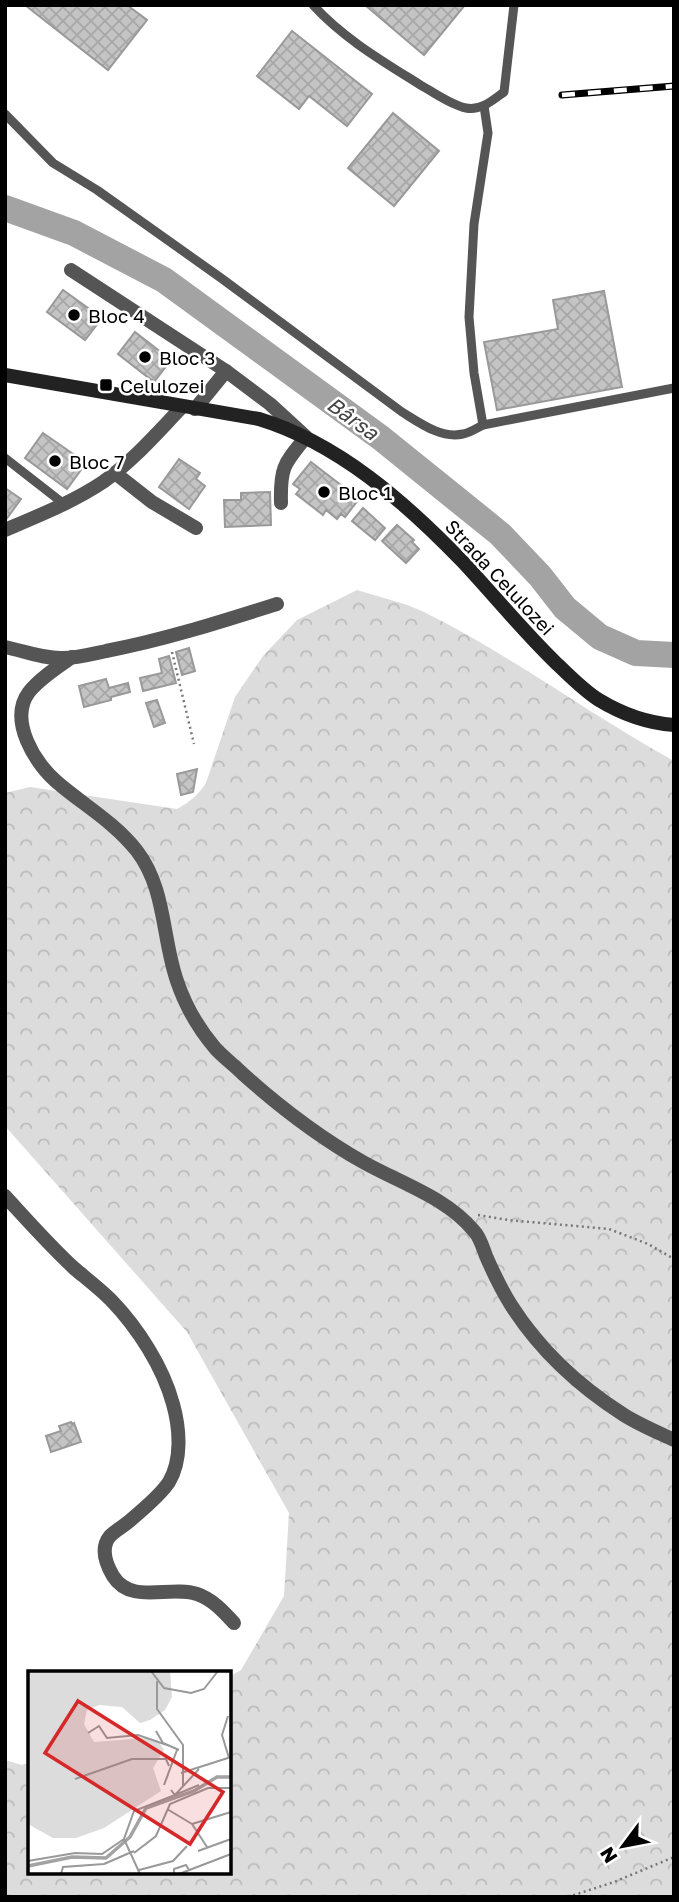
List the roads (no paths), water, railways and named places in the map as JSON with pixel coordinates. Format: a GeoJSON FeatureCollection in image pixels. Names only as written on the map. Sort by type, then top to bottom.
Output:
{"type":"FeatureCollection","features":[{"type":"Feature","properties":{"kind":"street","name":"Strada Celulozei"},"geometry":{"type":"LineString","coordinates":[[71,270],[226,371],[270,404],[306,437]]}},
{"type":"Feature","properties":{"kind":"street"},"geometry":{"type":"LineString","coordinates":[[5,530],[64,504],[115,473],[189,408],[226,371]]}},
{"type":"Feature","properties":{"kind":"street","name":"Strada Celulozei"},"geometry":{"type":"LineString","coordinates":[[5,375],[260,419],[306,437],[367,477],[411,512],[460,559],[545,652],[597,699],[623,713],[646,721],[674,724]]}},
{"type":"Feature","properties":{"kind":"street"},"geometry":{"type":"LineString","coordinates":[[281,503],[283,469],[306,437]]}},
{"type":"Feature","properties":{"kind":"street"},"geometry":{"type":"LineString","coordinates":[[115,473],[152,502],[196,528]]}},
{"type":"Feature","properties":{"kind":"street"},"geometry":{"type":"LineString","coordinates":[[5,647],[62,659],[133,646],[277,604]]}},
{"type":"Feature","properties":{"kind":"street"},"geometry":{"type":"LineString","coordinates":[[72,657],[30,690],[22,705],[21,720],[25,735],[37,758],[56,782],[113,826],[147,865],[158,894],[177,982],[195,1020],[217,1050],[312,1131],[364,1163],[453,1211],[476,1233],[505,1295],[537,1340],[575,1378],[625,1416],[674,1440]]}},
{"type":"Feature","properties":{"kind":"street"},"geometry":{"type":"LineString","coordinates":[[5,1196],[29,1223],[112,1301],[141,1338],[161,1373],[173,1404],[178,1430],[177,1462],[168,1483],[110,1536],[105,1548],[106,1563],[115,1579],[126,1589],[142,1593],[164,1591],[196,1594],[218,1606],[234,1623]]}},
{"type":"Feature","properties":{"kind":"lane"},"geometry":{"type":"LineString","coordinates":[[313,5],[372,55],[440,96],[466,108],[484,106],[505,92],[514,5]]}},
{"type":"Feature","properties":{"kind":"lane"},"geometry":{"type":"LineString","coordinates":[[483,425],[471,353],[469,317],[474,224],[488,133],[484,106]]}},
{"type":"Feature","properties":{"kind":"lane"},"geometry":{"type":"LineString","coordinates":[[5,114],[53,163],[97,190],[427,428],[449,436],[464,434],[483,425],[674,388]]}},
{"type":"Feature","properties":{"kind":"lane"},"geometry":{"type":"LineString","coordinates":[[5,458],[64,504]]}},
{"type":"Feature","properties":{"kind":"waterway","name":"Bârsa"},"geometry":{"type":"LineString","coordinates":[[5,208],[74,233],[164,280],[381,438],[500,534],[540,576],[565,608],[600,637],[636,653],[674,655]]}},
{"type":"Feature","properties":{"kind":"railway"},"geometry":{"type":"LineString","coordinates":[[562,95],[674,86]]}},
{"type":"Feature","properties":{"kind":"place","name":"Bloc 4"},"geometry":{"type":"Point","coordinates":[74,315]}},
{"type":"Feature","properties":{"kind":"place","name":"Bloc 3"},"geometry":{"type":"Point","coordinates":[145,357]}},
{"type":"Feature","properties":{"kind":"place","name":"Celulozei"},"geometry":{"type":"Point","coordinates":[106,385]}},
{"type":"Feature","properties":{"kind":"place","name":"Bloc 7"},"geometry":{"type":"Point","coordinates":[55,461]}},
{"type":"Feature","properties":{"kind":"place","name":"Bloc 1"},"geometry":{"type":"Point","coordinates":[324,492]}}]}
